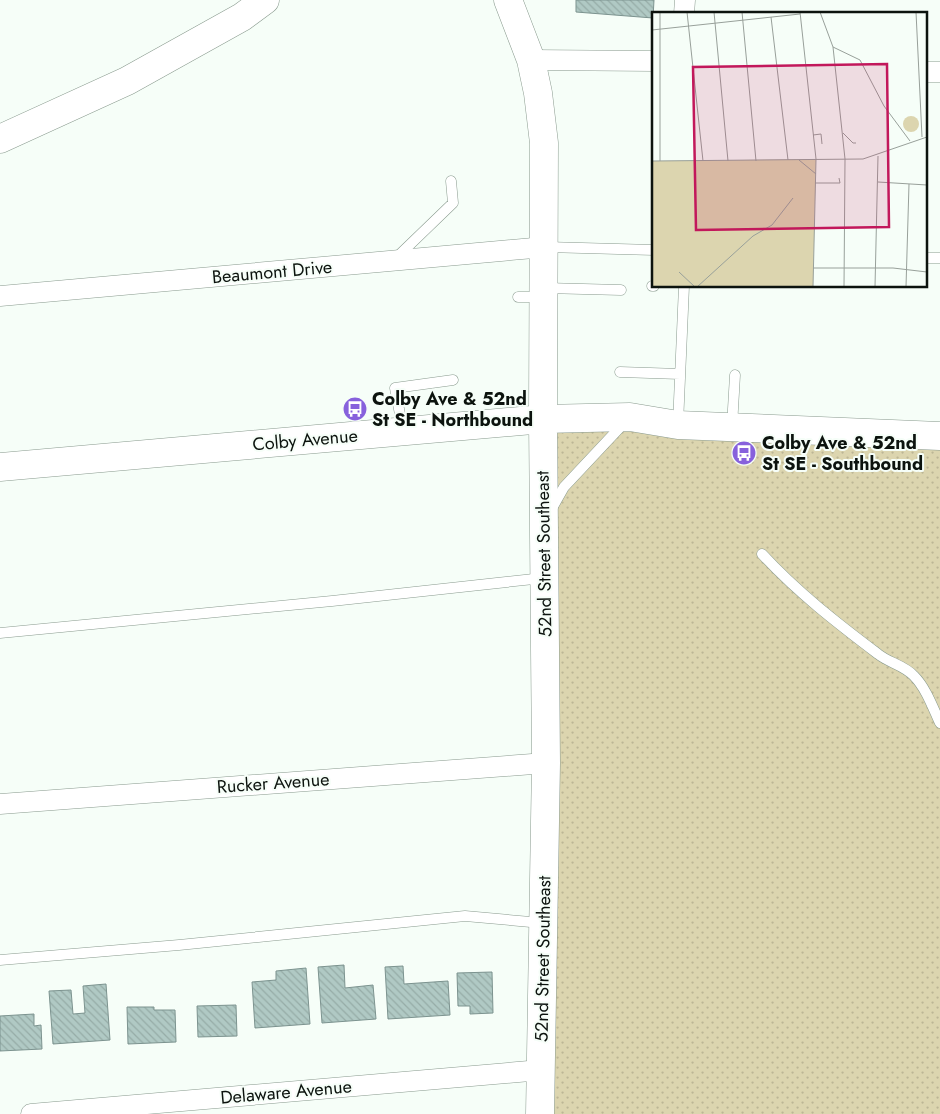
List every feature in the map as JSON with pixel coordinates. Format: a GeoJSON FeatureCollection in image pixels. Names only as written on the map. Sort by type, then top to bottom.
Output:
{"type":"FeatureCollection","features":[{"type":"Feature","properties":{"kind":"street"},"geometry":{"type":"LineString","coordinates":[[0,139],[127,80],[242,17],[265,0]]}},
{"type":"Feature","properties":{"kind":"street","name":"52nd Street Southeast"},"geometry":{"type":"LineString","coordinates":[[508,0],[530,60],[538,93],[544,142],[544,247],[535,294],[543,419],[546,763],[540,1114]]}},
{"type":"Feature","properties":{"kind":"street"},"geometry":{"type":"LineString","coordinates":[[530,60],[652,61]]}},
{"type":"Feature","properties":{"kind":"street","name":"Beaumont Drive"},"geometry":{"type":"LineString","coordinates":[[0,296],[544,247]]}},
{"type":"Feature","properties":{"kind":"street","name":"Colby Avenue"},"geometry":{"type":"LineString","coordinates":[[0,467],[543,419],[630,417],[678,425],[940,436]]}},
{"type":"Feature","properties":{"kind":"street","name":"Rucker Avenue"},"geometry":{"type":"LineString","coordinates":[[0,804],[546,763]]}},
{"type":"Feature","properties":{"kind":"street","name":"Delaware Avenue"},"geometry":{"type":"LineString","coordinates":[[31,1114],[541,1070]]}},
{"type":"Feature","properties":{"kind":"lane"},"geometry":{"type":"LineString","coordinates":[[393,260],[453,203],[451,181]]}},
{"type":"Feature","properties":{"kind":"lane"},"geometry":{"type":"LineString","coordinates":[[544,247],[652,250]]}},
{"type":"Feature","properties":{"kind":"lane"},"geometry":{"type":"LineString","coordinates":[[678,425],[684,288]]}},
{"type":"Feature","properties":{"kind":"lane"},"geometry":{"type":"LineString","coordinates":[[535,294],[621,290]]}},
{"type":"Feature","properties":{"kind":"lane"},"geometry":{"type":"LineString","coordinates":[[620,372],[680,374]]}},
{"type":"Feature","properties":{"kind":"lane"},"geometry":{"type":"LineString","coordinates":[[732,427],[735,375]]}},
{"type":"Feature","properties":{"kind":"lane"},"geometry":{"type":"LineString","coordinates":[[404,431],[395,388],[453,380]]}},
{"type":"Feature","properties":{"kind":"lane"},"geometry":{"type":"LineString","coordinates":[[544,524],[564,487],[630,417]]}},
{"type":"Feature","properties":{"kind":"lane"},"geometry":{"type":"LineString","coordinates":[[762,554],[785,579],[814,605],[881,657],[903,667],[915,676],[940,724]]}},
{"type":"Feature","properties":{"kind":"lane"},"geometry":{"type":"LineString","coordinates":[[0,633],[332,601],[544,578]]}},
{"type":"Feature","properties":{"kind":"lane"},"geometry":{"type":"LineString","coordinates":[[0,960],[179,945],[465,916],[543,923]]}},
{"type":"Feature","properties":{"kind":"shaded area"},"geometry":{"type":"Polygon","coordinates":[[[543,419],[940,436],[940,1114],[540,1114],[543,419]]]}},
{"type":"Feature","properties":{"kind":"building"},"geometry":{"type":"Polygon","coordinates":[[[576,0],[654,0],[652,18],[576,12],[576,0]]]}},
{"type":"Feature","properties":{"kind":"building"},"geometry":{"type":"Polygon","coordinates":[[[344,965],[345,988],[373,985],[376,1019],[322,1023],[318,967],[344,965]]]}},
{"type":"Feature","properties":{"kind":"building"},"geometry":{"type":"Polygon","coordinates":[[[403,966],[404,984],[448,981],[450,1015],[388,1019],[385,967],[403,966]]]}},
{"type":"Feature","properties":{"kind":"building"},"geometry":{"type":"Polygon","coordinates":[[[306,968],[310,1024],[255,1028],[252,982],[276,980],[276,971],[306,968]]]}},
{"type":"Feature","properties":{"kind":"building"},"geometry":{"type":"Polygon","coordinates":[[[492,972],[493,1013],[470,1014],[470,1006],[458,1006],[457,973],[492,972]]]}},
{"type":"Feature","properties":{"kind":"building"},"geometry":{"type":"Polygon","coordinates":[[[106,984],[110,1040],[53,1044],[49,991],[71,990],[73,1014],[85,1013],[83,986],[106,984]]]}},
{"type":"Feature","properties":{"kind":"building"},"geometry":{"type":"Polygon","coordinates":[[[236,1005],[237,1036],[198,1037],[197,1006],[236,1005]]]}},
{"type":"Feature","properties":{"kind":"building"},"geometry":{"type":"Polygon","coordinates":[[[127,1007],[154,1007],[154,1010],[175,1010],[176,1042],[128,1044],[127,1007]]]}},
{"type":"Feature","properties":{"kind":"building"},"geometry":{"type":"Polygon","coordinates":[[[34,1014],[34,1026],[41,1025],[42,1049],[0,1051],[0,1016],[34,1014]]]}},
{"type":"Feature","properties":{"kind":"place","name":"Colby Ave & 52nd St SE - Northbound"},"geometry":{"type":"Point","coordinates":[355,409]}},
{"type":"Feature","properties":{"kind":"place","name":"Colby Ave & 52nd St SE - Southbound"},"geometry":{"type":"Point","coordinates":[744,453]}}]}
